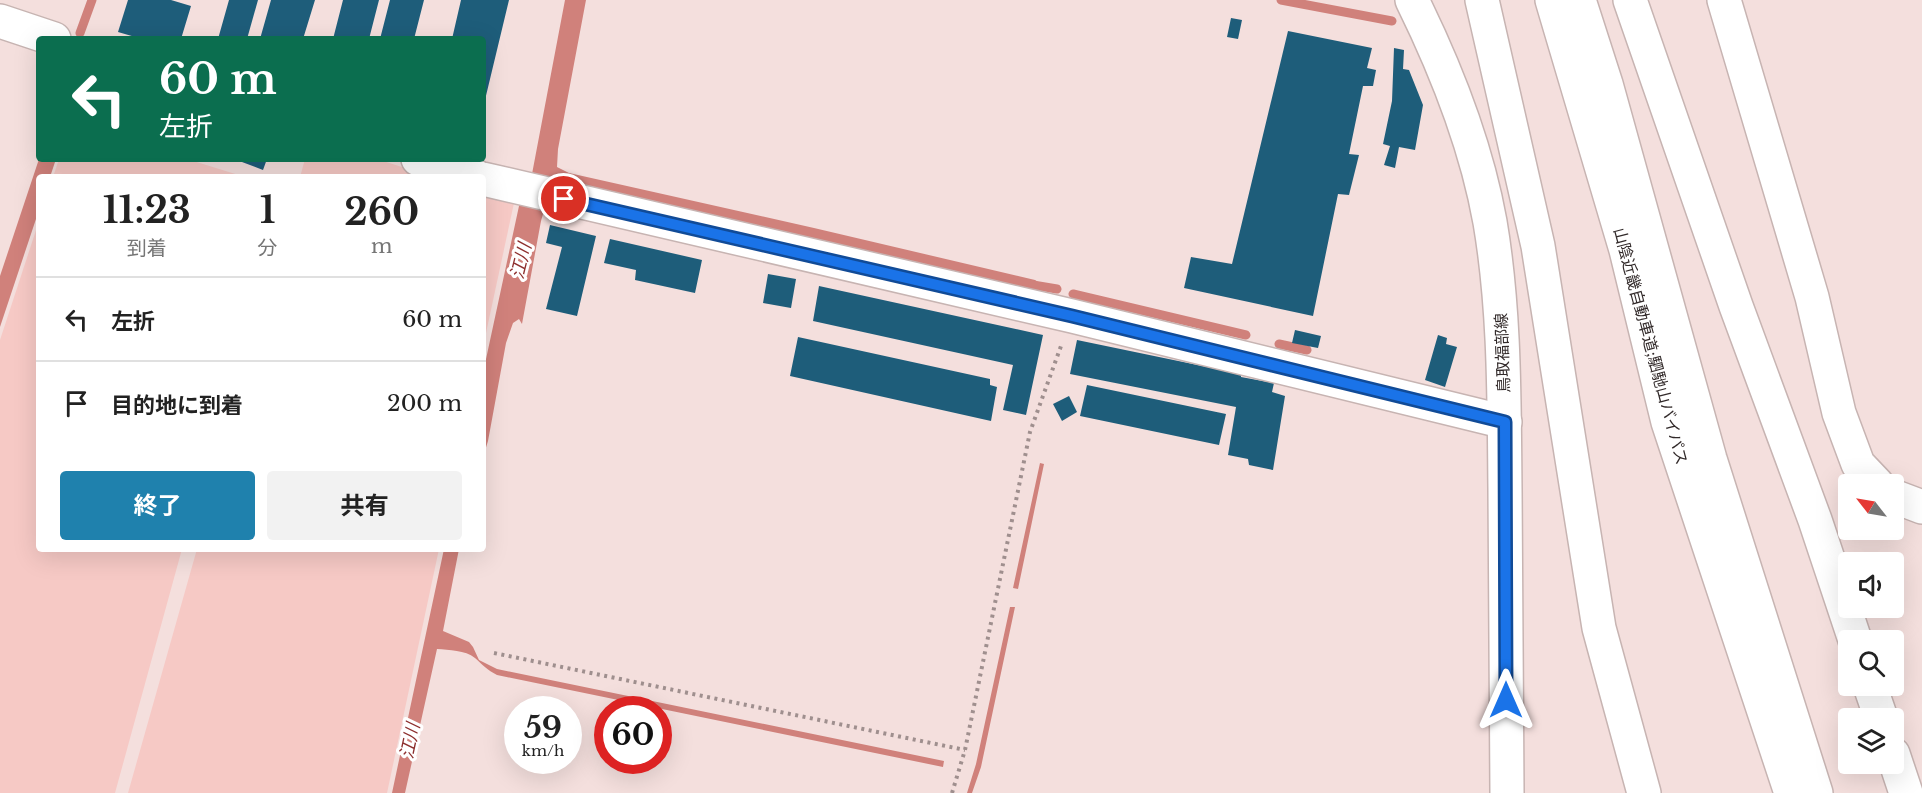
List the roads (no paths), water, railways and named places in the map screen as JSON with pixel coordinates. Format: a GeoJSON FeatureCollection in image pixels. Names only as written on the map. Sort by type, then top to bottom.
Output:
{"type":"FeatureCollection","features":[{"type":"Feature","properties":{"kind":"main road","name":"鳥取福部線"},"geometry":{"type":"LineString","coordinates":[[1412,0],[1431,39],[1462,116],[1489,220],[1497,272],[1502,324],[1505,422],[1507,793]]}},
{"type":"Feature","properties":{"kind":"main road"},"geometry":{"type":"LineString","coordinates":[[1482,0],[1538,246],[1599,628],[1644,793]]}},
{"type":"Feature","properties":{"kind":"main road","name":"山陰近畿自動車道;駟馳山バイパス"},"geometry":{"type":"LineString","coordinates":[[1552,0],[1626,250],[1668,422],[1791,793]]}},
{"type":"Feature","properties":{"kind":"main road","name":"山陰近畿自動車道;駟馳山バイパス"},"geometry":{"type":"LineString","coordinates":[[1579,0],[1606,84],[1710,459],[1816,793]]}},
{"type":"Feature","properties":{"kind":"main road"},"geometry":{"type":"LineString","coordinates":[[1630,0],[1736,306],[1815,520],[1852,630]]}},
{"type":"Feature","properties":{"kind":"main road"},"geometry":{"type":"LineString","coordinates":[[1724,0],[1812,297],[1839,413],[1858,464],[1868,474]]}},
{"type":"Feature","properties":{"kind":"main road"},"geometry":{"type":"LineString","coordinates":[[0,21],[45,36]]}},
{"type":"Feature","properties":{"kind":"main road"},"geometry":{"type":"LineString","coordinates":[[428,162],[467,174]]}},
{"type":"Feature","properties":{"kind":"main road"},"geometry":{"type":"LineString","coordinates":[[486,180],[1072,316],[1505,422]]}},
{"type":"Feature","properties":{"kind":"main road"},"geometry":{"type":"LineString","coordinates":[[1904,500],[1922,507]]}},
{"type":"Feature","properties":{"kind":"main road"},"geometry":{"type":"LineString","coordinates":[[1900,774],[1906,793]]}},
{"type":"Feature","properties":{"kind":"water","name":"江川"},"geometry":{"type":"Polygon","coordinates":[[[565,0],[586,0],[558,149],[557,167],[569,173],[1035,280],[1044,286],[1040,295],[551,186],[541,221],[522,324],[519,319],[513,323],[506,343],[486,447],[486,359],[519,206],[532,174],[565,0]]]}},
{"type":"Feature","properties":{"kind":"water"},"geometry":{"type":"Polygon","coordinates":[[[38,162],[55,162],[51,174],[36,174],[36,219],[0,327],[0,276],[38,162]]]}},
{"type":"Feature","properties":{"kind":"water"},"geometry":{"type":"Polygon","coordinates":[[[1040,463],[1044,464],[1018,589],[1013,588],[1040,463]]]}},
{"type":"Feature","properties":{"kind":"water","name":"江川"},"geometry":{"type":"Polygon","coordinates":[[[443,552],[458,552],[443,631],[469,642],[479,660],[497,669],[628,696],[599,696],[497,675],[467,653],[437,649],[405,793],[392,793],[443,552]]]}},
{"type":"Feature","properties":{"kind":"water"},"geometry":{"type":"Polygon","coordinates":[[[1010,607],[1015,607],[981,767],[972,793],[967,793],[976,764],[1010,607]]]}},
{"type":"Feature","properties":{"kind":"water"},"geometry":{"type":"Polygon","coordinates":[[[672,705],[944,761],[943,767],[672,711],[672,705]]]}},
{"type":"Feature","properties":{"kind":"waterway"},"geometry":{"type":"LineString","coordinates":[[80,33],[92,0]]}},
{"type":"Feature","properties":{"kind":"waterway"},"geometry":{"type":"LineString","coordinates":[[1281,0],[1392,21]]}},
{"type":"Feature","properties":{"kind":"waterway"},"geometry":{"type":"LineString","coordinates":[[1033,285],[1057,289]]}},
{"type":"Feature","properties":{"kind":"waterway"},"geometry":{"type":"LineString","coordinates":[[1073,294],[1246,335]]}},
{"type":"Feature","properties":{"kind":"waterway"},"geometry":{"type":"LineString","coordinates":[[1279,344],[1307,350]]}}]}
